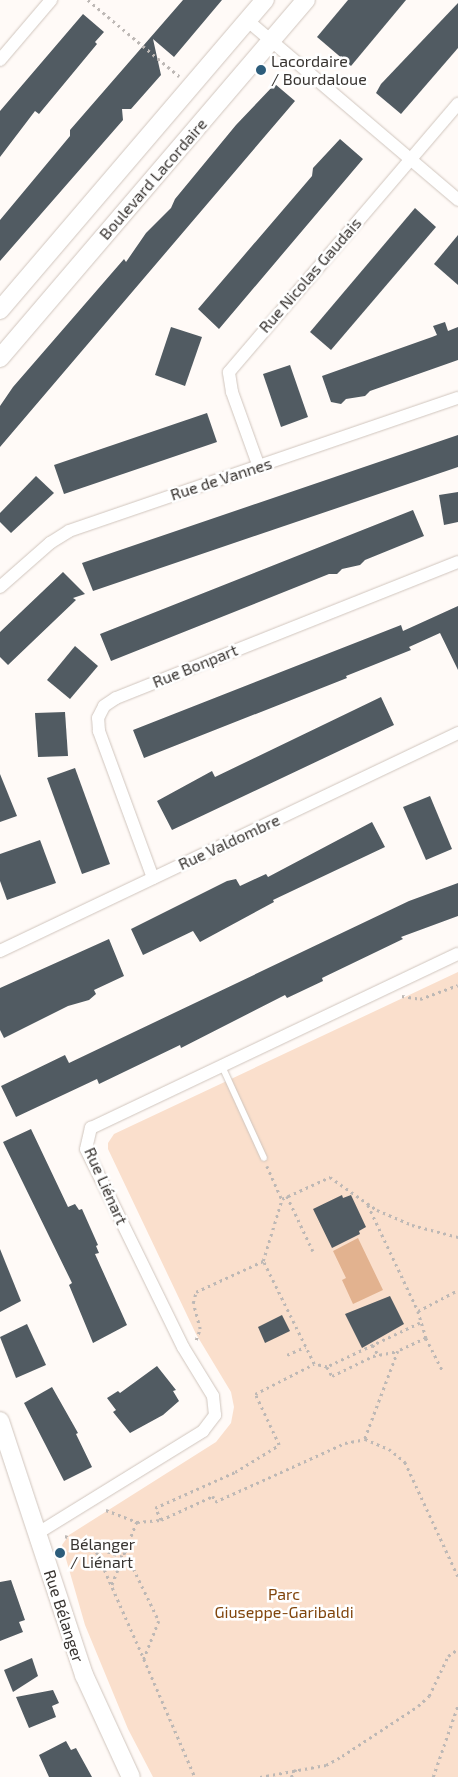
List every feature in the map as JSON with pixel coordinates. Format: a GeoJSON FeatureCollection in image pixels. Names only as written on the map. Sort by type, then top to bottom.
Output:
{"type":"FeatureCollection","features":[{"type":"Feature","properties":{"kind":"main road","name":"Boulevard Lacordaire"},"geometry":{"type":"LineString","coordinates":[[0,310],[265,0]]}},
{"type":"Feature","properties":{"kind":"main road","name":"Boulevard Lacordaire"},"geometry":{"type":"LineString","coordinates":[[0,358],[306,0]]}},
{"type":"Feature","properties":{"kind":"main road","name":"Rue Bélanger"},"geometry":{"type":"LineString","coordinates":[[0,1422],[84,1675],[131,1777]]}},
{"type":"Feature","properties":{"kind":"street"},"geometry":{"type":"LineString","coordinates":[[0,60],[51,0]]}},
{"type":"Feature","properties":{"kind":"street"},"geometry":{"type":"LineString","coordinates":[[248,21],[458,200]]}},
{"type":"Feature","properties":{"kind":"street","name":"Rue Nicolas Gaudais"},"geometry":{"type":"LineString","coordinates":[[259,467],[232,392],[229,372],[458,104]]}},
{"type":"Feature","properties":{"kind":"street","name":"Rue de Vannes"},"geometry":{"type":"LineString","coordinates":[[0,587],[50,543],[68,531],[458,398]]}},
{"type":"Feature","properties":{"kind":"street","name":"Rue Bonpart"},"geometry":{"type":"LineString","coordinates":[[153,878],[99,731],[98,718],[104,706],[116,698],[458,562]]}},
{"type":"Feature","properties":{"kind":"street","name":"Rue Valdombre"},"geometry":{"type":"LineString","coordinates":[[0,951],[457,737]]}},
{"type":"Feature","properties":{"kind":"street","name":"Rue Liénart"},"geometry":{"type":"LineString","coordinates":[[38,1533],[203,1431],[215,1415],[213,1396],[183,1347],[86,1149],[86,1141],[97,1122],[458,954]]}},
{"type":"Feature","properties":{"kind":"lane"},"geometry":{"type":"LineString","coordinates":[[221,1064],[264,1158]]}},
{"type":"Feature","properties":{"kind":"path"},"geometry":{"type":"LineString","coordinates":[[88,0],[181,78]]}},
{"type":"Feature","properties":{"kind":"path"},"geometry":{"type":"LineString","coordinates":[[401,996],[420,999],[458,984]]}},
{"type":"Feature","properties":{"kind":"path"},"geometry":{"type":"LineString","coordinates":[[264,1158],[282,1199],[263,1260],[314,1364]]}},
{"type":"Feature","properties":{"kind":"path"},"geometry":{"type":"LineString","coordinates":[[282,1199],[330,1177],[368,1203],[412,1225],[458,1237]]}},
{"type":"Feature","properties":{"kind":"path"},"geometry":{"type":"LineString","coordinates":[[287,1196],[313,1251]]}},
{"type":"Feature","properties":{"kind":"path"},"geometry":{"type":"LineString","coordinates":[[368,1203],[418,1311],[426,1338],[443,1371]]}},
{"type":"Feature","properties":{"kind":"path"},"geometry":{"type":"LineString","coordinates":[[196,1340],[200,1329],[193,1303],[196,1292],[263,1260]]}},
{"type":"Feature","properties":{"kind":"path"},"geometry":{"type":"LineString","coordinates":[[418,1311],[458,1290]]}},
{"type":"Feature","properties":{"kind":"path"},"geometry":{"type":"LineString","coordinates":[[161,1520],[155,1508],[235,1472],[279,1445],[255,1394],[314,1364],[328,1367],[420,1323]]}},
{"type":"Feature","properties":{"kind":"path"},"geometry":{"type":"LineString","coordinates":[[328,1367],[332,1376],[378,1356],[398,1351],[426,1338]]}},
{"type":"Feature","properties":{"kind":"path"},"geometry":{"type":"LineString","coordinates":[[287,1355],[305,1346]]}},
{"type":"Feature","properties":{"kind":"path"},"geometry":{"type":"LineString","coordinates":[[373,1346],[378,1356]]}},
{"type":"Feature","properties":{"kind":"path"},"geometry":{"type":"LineString","coordinates":[[365,1439],[398,1351]]}},
{"type":"Feature","properties":{"kind":"path"},"geometry":{"type":"LineString","coordinates":[[106,1510],[137,1522],[161,1520],[213,1496],[215,1502],[345,1443],[365,1439],[389,1449],[405,1462],[458,1576]]}},
{"type":"Feature","properties":{"kind":"path"},"geometry":{"type":"LineString","coordinates":[[111,1586],[137,1522]]}},
{"type":"Feature","properties":{"kind":"path"},"geometry":{"type":"LineString","coordinates":[[66,1536],[123,1558]]}},
{"type":"Feature","properties":{"kind":"path"},"geometry":{"type":"LineString","coordinates":[[94,1546],[196,1777]]}},
{"type":"Feature","properties":{"kind":"path"},"geometry":{"type":"LineString","coordinates":[[125,1551],[159,1621],[144,1659]]}},
{"type":"Feature","properties":{"kind":"path"},"geometry":{"type":"LineString","coordinates":[[260,1777],[335,1761],[418,1706],[429,1696],[448,1656],[458,1649]]}},
{"type":"Feature","properties":{"kind":"path"},"geometry":{"type":"LineString","coordinates":[[433,1777],[458,1705]]}},
{"type":"Feature","properties":{"kind":"path"},"geometry":{"type":"LineString","coordinates":[[291,1777],[296,1769]]}},
{"type":"Feature","properties":{"kind":"green space","name":"Parc Giuseppe-Garibaldi"},"geometry":{"type":"Polygon","coordinates":[[[458,972],[458,1777],[153,1777],[128,1729],[85,1625],[62,1545],[69,1535],[216,1442],[231,1423],[234,1407],[231,1392],[196,1334],[108,1149],[108,1143],[114,1134],[458,972]]]}},
{"type":"Feature","properties":{"kind":"shaded area"},"geometry":{"type":"Polygon","coordinates":[[[358,1238],[383,1290],[353,1304],[342,1280],[346,1278],[333,1251],[358,1238]]]}},
{"type":"Feature","properties":{"kind":"building"},"geometry":{"type":"Polygon","coordinates":[[[183,0],[222,0],[174,57],[153,39],[161,75],[131,109],[122,109],[123,120],[0,261],[0,220],[70,136],[70,130],[183,0]]]}},
{"type":"Feature","properties":{"kind":"building"},"geometry":{"type":"Polygon","coordinates":[[[348,0],[406,0],[351,66],[317,37],[348,0]]]}},
{"type":"Feature","properties":{"kind":"building"},"geometry":{"type":"Polygon","coordinates":[[[458,3],[458,48],[401,114],[376,93],[381,84],[458,3]]]}},
{"type":"Feature","properties":{"kind":"building"},"geometry":{"type":"Polygon","coordinates":[[[83,14],[104,32],[95,42],[97,44],[39,114],[35,111],[0,157],[0,111],[83,14]]]}},
{"type":"Feature","properties":{"kind":"building"},"geometry":{"type":"Polygon","coordinates":[[[275,84],[295,101],[0,447],[0,406],[13,387],[124,259],[126,262],[146,233],[171,208],[175,199],[236,125],[275,84]]]}},
{"type":"Feature","properties":{"kind":"building"},"geometry":{"type":"Polygon","coordinates":[[[340,139],[363,159],[219,329],[198,309],[312,176],[313,168],[340,139]]]}},
{"type":"Feature","properties":{"kind":"building"},"geometry":{"type":"Polygon","coordinates":[[[415,208],[436,227],[331,350],[310,332],[415,208]]]}},
{"type":"Feature","properties":{"kind":"building"},"geometry":{"type":"Polygon","coordinates":[[[458,235],[458,285],[434,264],[458,235]]]}},
{"type":"Feature","properties":{"kind":"building"},"geometry":{"type":"Polygon","coordinates":[[[445,322],[448,331],[458,327],[458,360],[370,391],[365,396],[346,399],[341,404],[331,402],[322,376],[437,335],[433,326],[445,322]]]}},
{"type":"Feature","properties":{"kind":"building"},"geometry":{"type":"Polygon","coordinates":[[[171,327],[202,337],[185,386],[155,375],[171,327]]]}},
{"type":"Feature","properties":{"kind":"building"},"geometry":{"type":"Polygon","coordinates":[[[290,365],[308,417],[281,427],[263,374],[290,365]]]}},
{"type":"Feature","properties":{"kind":"building"},"geometry":{"type":"Polygon","coordinates":[[[207,413],[217,442],[64,494],[54,465],[207,413]]]}},
{"type":"Feature","properties":{"kind":"building"},"geometry":{"type":"Polygon","coordinates":[[[458,435],[458,467],[93,591],[82,563],[458,435]]]}},
{"type":"Feature","properties":{"kind":"building"},"geometry":{"type":"Polygon","coordinates":[[[36,476],[54,493],[11,533],[0,522],[0,513],[36,476]]]}},
{"type":"Feature","properties":{"kind":"building"},"geometry":{"type":"Polygon","coordinates":[[[458,492],[458,522],[444,525],[439,495],[458,492]]]}},
{"type":"Feature","properties":{"kind":"building"},"geometry":{"type":"Polygon","coordinates":[[[413,510],[424,536],[365,560],[360,565],[342,569],[337,574],[329,574],[111,661],[100,634],[413,510]]]}},
{"type":"Feature","properties":{"kind":"building"},"geometry":{"type":"Polygon","coordinates":[[[63,572],[85,594],[73,598],[76,600],[8,665],[0,657],[0,632],[63,572]]]}},
{"type":"Feature","properties":{"kind":"building"},"geometry":{"type":"Polygon","coordinates":[[[458,606],[458,670],[440,633],[409,647],[411,650],[346,676],[347,678],[144,758],[133,730],[401,625],[403,631],[458,606]]]}},
{"type":"Feature","properties":{"kind":"building"},"geometry":{"type":"Polygon","coordinates":[[[75,646],[98,666],[70,699],[47,680],[75,646]]]}},
{"type":"Feature","properties":{"kind":"building"},"geometry":{"type":"Polygon","coordinates":[[[381,697],[394,725],[172,830],[157,801],[212,771],[215,777],[381,697]]]}},
{"type":"Feature","properties":{"kind":"building"},"geometry":{"type":"Polygon","coordinates":[[[65,712],[68,756],[38,757],[35,713],[65,712]]]}},
{"type":"Feature","properties":{"kind":"building"},"geometry":{"type":"Polygon","coordinates":[[[75,768],[110,864],[82,874],[47,778],[75,768]]]}},
{"type":"Feature","properties":{"kind":"building"},"geometry":{"type":"Polygon","coordinates":[[[0,774],[17,816],[0,822],[0,774]]]}},
{"type":"Feature","properties":{"kind":"building"},"geometry":{"type":"Polygon","coordinates":[[[430,796],[452,849],[426,860],[403,807],[430,796]]]}},
{"type":"Feature","properties":{"kind":"building"},"geometry":{"type":"Polygon","coordinates":[[[372,822],[385,847],[273,900],[274,902],[200,942],[193,931],[143,955],[131,929],[227,881],[236,879],[240,886],[266,874],[268,877],[372,822]]]}},
{"type":"Feature","properties":{"kind":"building"},"geometry":{"type":"Polygon","coordinates":[[[40,840],[56,883],[7,900],[0,881],[0,854],[40,840]]]}},
{"type":"Feature","properties":{"kind":"building"},"geometry":{"type":"Polygon","coordinates":[[[458,883],[458,916],[401,937],[403,939],[322,978],[323,981],[287,998],[285,995],[181,1048],[180,1045],[99,1084],[97,1079],[16,1117],[1,1086],[65,1055],[69,1063],[409,901],[458,883]]]}},
{"type":"Feature","properties":{"kind":"building"},"geometry":{"type":"Polygon","coordinates":[[[109,939],[124,976],[94,990],[96,994],[89,1000],[68,1006],[4,1038],[0,1030],[0,988],[109,939]]]}},
{"type":"Feature","properties":{"kind":"building"},"geometry":{"type":"Polygon","coordinates":[[[31,1129],[68,1207],[75,1204],[79,1210],[82,1209],[98,1245],[96,1246],[99,1253],[95,1254],[127,1325],[93,1343],[69,1285],[72,1283],[3,1142],[31,1129]]]}},
{"type":"Feature","properties":{"kind":"building"},"geometry":{"type":"Polygon","coordinates":[[[342,1195],[343,1198],[351,1195],[366,1227],[359,1231],[360,1234],[332,1248],[313,1209],[342,1195]]]}},
{"type":"Feature","properties":{"kind":"building"},"geometry":{"type":"Polygon","coordinates":[[[0,1249],[21,1301],[0,1312],[0,1249]]]}},
{"type":"Feature","properties":{"kind":"building"},"geometry":{"type":"Polygon","coordinates":[[[390,1296],[404,1324],[362,1348],[345,1314],[390,1296]]]}},
{"type":"Feature","properties":{"kind":"building"},"geometry":{"type":"Polygon","coordinates":[[[282,1315],[290,1331],[265,1343],[258,1327],[282,1315]]]}},
{"type":"Feature","properties":{"kind":"building"},"geometry":{"type":"Polygon","coordinates":[[[27,1324],[46,1365],[16,1378],[0,1337],[27,1324]]]}},
{"type":"Feature","properties":{"kind":"building"},"geometry":{"type":"Polygon","coordinates":[[[157,1366],[176,1390],[173,1391],[179,1401],[163,1415],[130,1433],[113,1412],[116,1410],[107,1398],[118,1391],[120,1393],[157,1366]]]}},
{"type":"Feature","properties":{"kind":"building"},"geometry":{"type":"Polygon","coordinates":[[[52,1387],[78,1433],[76,1434],[92,1467],[64,1481],[24,1403],[52,1387]]]}},
{"type":"Feature","properties":{"kind":"building"},"geometry":{"type":"Polygon","coordinates":[[[11,1580],[25,1620],[19,1622],[23,1632],[0,1641],[0,1582],[11,1580]]]}},
{"type":"Feature","properties":{"kind":"building"},"geometry":{"type":"Polygon","coordinates":[[[32,1658],[38,1676],[13,1692],[4,1670],[32,1658]]]}},
{"type":"Feature","properties":{"kind":"building"},"geometry":{"type":"Polygon","coordinates":[[[53,1690],[59,1703],[52,1706],[56,1717],[29,1728],[16,1697],[53,1690]]]}},
{"type":"Feature","properties":{"kind":"building"},"geometry":{"type":"Polygon","coordinates":[[[66,1741],[71,1750],[76,1748],[92,1777],[49,1777],[39,1755],[66,1741]]]}},
{"type":"Feature","properties":{"kind":"place","name":"Lacordaire / Bourdaloue"},"geometry":{"type":"Point","coordinates":[261,70]}},
{"type":"Feature","properties":{"kind":"place","name":"Bélanger / Liénart"},"geometry":{"type":"Point","coordinates":[60,1553]}}]}
